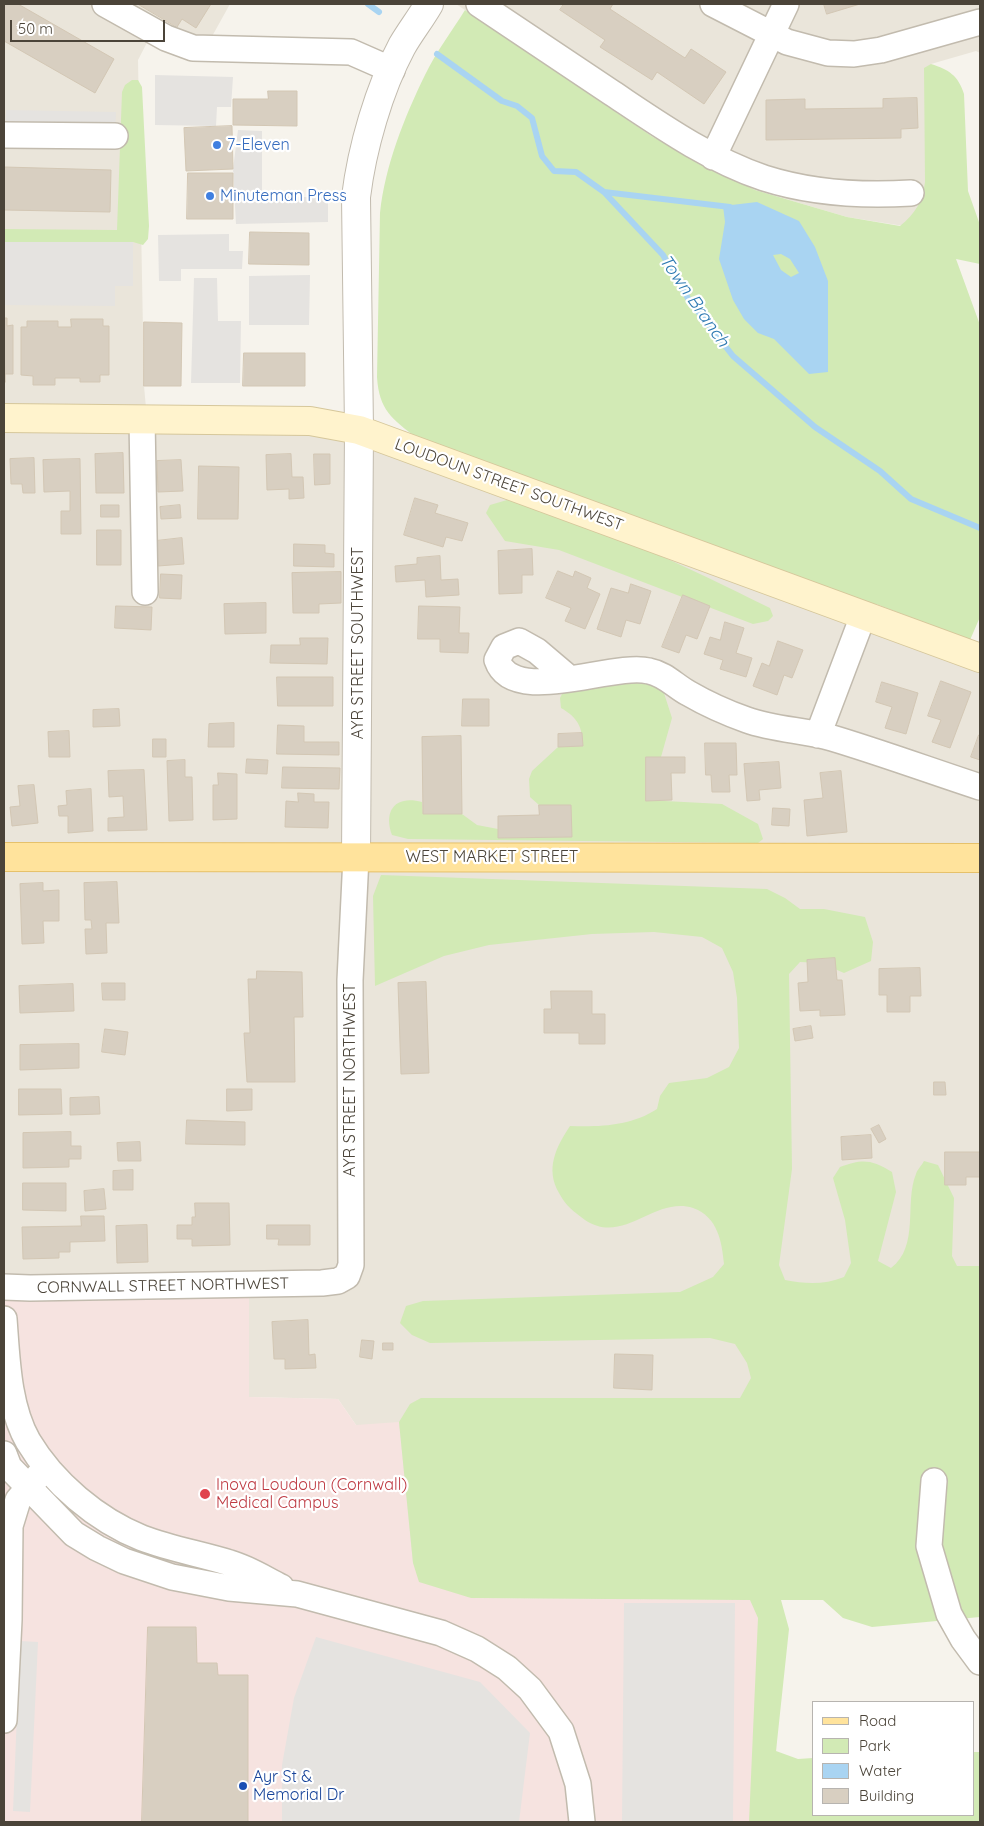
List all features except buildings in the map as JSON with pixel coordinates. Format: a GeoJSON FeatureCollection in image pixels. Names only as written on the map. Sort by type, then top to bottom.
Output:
{"type":"FeatureCollection","features":[{"type":"Feature","properties":{"kind":"main road","name":"LOUDOUN STREET SOUTHWEST"},"geometry":{"type":"LineString","coordinates":[[4,418],[310,421],[359,430],[980,658]]}},
{"type":"Feature","properties":{"kind":"main road","name":"WEST MARKET STREET"},"geometry":{"type":"LineString","coordinates":[[4,857],[980,858]]}},
{"type":"Feature","properties":{"kind":"street"},"geometry":{"type":"LineString","coordinates":[[105,4],[166,38],[193,48],[351,52],[392,70]]}},
{"type":"Feature","properties":{"kind":"street","name":"AYR STREET SOUTHWEST"},"geometry":{"type":"LineString","coordinates":[[356,857],[359,430],[356,197],[360,169],[371,128],[392,70],[402,47],[430,4]]}},
{"type":"Feature","properties":{"kind":"street"},"geometry":{"type":"LineString","coordinates":[[479,4],[645,115],[713,157],[766,178],[828,192],[875,195],[911,193]]}},
{"type":"Feature","properties":{"kind":"street"},"geometry":{"type":"LineString","coordinates":[[713,4],[771,34],[805,48],[828,53],[854,54],[881,50],[980,22]]}},
{"type":"Feature","properties":{"kind":"street"},"geometry":{"type":"LineString","coordinates":[[713,157],[786,4]]}},
{"type":"Feature","properties":{"kind":"street"},"geometry":{"type":"LineString","coordinates":[[4,135],[116,136]]}},
{"type":"Feature","properties":{"kind":"street"},"geometry":{"type":"LineString","coordinates":[[142,419],[145,592]]}},
{"type":"Feature","properties":{"kind":"street"},"geometry":{"type":"LineString","coordinates":[[824,737],[869,618]]}},
{"type":"Feature","properties":{"kind":"street"},"geometry":{"type":"LineString","coordinates":[[570,679],[617,670],[650,671],[665,677],[688,693],[747,720],[824,737],[980,787]]}},
{"type":"Feature","properties":{"kind":"street","name":"AYR STREET NORTHWEST"},"geometry":{"type":"LineString","coordinates":[[322,1283],[338,1281],[347,1276],[351,1265],[350,980],[356,857]]}},
{"type":"Feature","properties":{"kind":"street","name":"CORNWALL STREET NORTHWEST"},"geometry":{"type":"LineString","coordinates":[[4,1287],[322,1283]]}},
{"type":"Feature","properties":{"kind":"street"},"geometry":{"type":"LineString","coordinates":[[4,1319],[11,1388],[28,1440],[46,1465],[74,1496],[118,1526],[166,1546],[232,1563],[297,1594]]}},
{"type":"Feature","properties":{"kind":"street"},"geometry":{"type":"LineString","coordinates":[[4,1454],[9,1467],[74,1534],[124,1561],[172,1577],[229,1588],[297,1594],[440,1633],[477,1649],[506,1668],[530,1690],[561,1731],[578,1784],[582,1822]]}},
{"type":"Feature","properties":{"kind":"street"},"geometry":{"type":"LineString","coordinates":[[4,1720],[9,1620],[10,1526],[18,1500],[46,1465]]}},
{"type":"Feature","properties":{"kind":"street"},"geometry":{"type":"LineString","coordinates":[[934,1481],[929,1546],[949,1614],[963,1639],[980,1662]]}},
{"type":"Feature","properties":{"kind":"shaded area"},"geometry":{"type":"Polygon","coordinates":[[[4,4],[230,4],[205,49],[153,31],[138,60],[144,386],[147,419],[310,421],[980,658],[980,1295],[750,1600],[471,1598],[413,1563],[356,1425],[338,1399],[249,1397],[4,1287],[4,4]]]}},
{"type":"Feature","properties":{"kind":"shaded area"},"geometry":{"type":"Polygon","coordinates":[[[456,4],[980,4],[980,53],[976,51],[931,64],[935,231],[847,217],[755,190],[653,137],[456,4]]]}},
{"type":"Feature","properties":{"kind":"shaded area"},"geometry":{"type":"Polygon","coordinates":[[[155,75],[233,77],[231,107],[217,107],[216,126],[155,125],[155,75]]]}},
{"type":"Feature","properties":{"kind":"shaded area"},"geometry":{"type":"Polygon","coordinates":[[[6,110],[116,112],[115,136],[5,135],[6,110]]]}},
{"type":"Feature","properties":{"kind":"shaded area"},"geometry":{"type":"Polygon","coordinates":[[[238,130],[262,131],[262,197],[328,197],[328,222],[236,224],[233,169],[238,130]]]}},
{"type":"Feature","properties":{"kind":"shaded area"},"geometry":{"type":"Polygon","coordinates":[[[229,234],[229,251],[243,251],[242,269],[181,269],[181,281],[159,281],[158,235],[229,234]]]}},
{"type":"Feature","properties":{"kind":"shaded area"},"geometry":{"type":"Polygon","coordinates":[[[4,242],[133,242],[133,286],[115,286],[115,306],[4,305],[4,242]]]}},
{"type":"Feature","properties":{"kind":"shaded area"},"geometry":{"type":"Polygon","coordinates":[[[310,275],[309,325],[249,325],[249,276],[310,275]]]}},
{"type":"Feature","properties":{"kind":"shaded area"},"geometry":{"type":"Polygon","coordinates":[[[194,278],[217,278],[218,321],[241,321],[240,383],[191,383],[194,278]]]}},
{"type":"Feature","properties":{"kind":"shaded area","name":"Inova Loudoun (Cornwall) Medical Campus"},"geometry":{"type":"Polygon","coordinates":[[[249,1284],[249,1397],[338,1399],[356,1425],[399,1422],[413,1563],[471,1598],[781,1600],[774,1822],[4,1822],[4,1287],[249,1284]]]}},
{"type":"Feature","properties":{"kind":"shaded area"},"geometry":{"type":"Polygon","coordinates":[[[624,1603],[735,1603],[733,1822],[622,1822],[624,1603]]]}},
{"type":"Feature","properties":{"kind":"shaded area"},"geometry":{"type":"Polygon","coordinates":[[[316,1637],[480,1682],[530,1733],[519,1822],[282,1822],[282,1765],[294,1698],[316,1637]]]}},
{"type":"Feature","properties":{"kind":"shaded area"},"geometry":{"type":"Polygon","coordinates":[[[20,1641],[38,1642],[30,1812],[13,1811],[20,1641]]]}},
{"type":"Feature","properties":{"kind":"green space"},"geometry":{"type":"Polygon","coordinates":[[[465,10],[653,137],[755,190],[847,217],[900,226],[917,207],[924,189],[924,68],[931,64],[948,71],[956,78],[964,94],[968,191],[980,225],[980,264],[956,259],[980,325],[980,617],[970,640],[876,604],[863,604],[417,438],[388,413],[381,398],[377,377],[380,213],[386,178],[396,143],[417,91],[434,58],[465,10]]]}},
{"type":"Feature","properties":{"kind":"green space"},"geometry":{"type":"Polygon","coordinates":[[[132,80],[138,80],[142,87],[149,226],[148,239],[143,245],[133,242],[4,242],[4,229],[117,230],[122,92],[125,85],[132,80]]]}},
{"type":"Feature","properties":{"kind":"green space"},"geometry":{"type":"Polygon","coordinates":[[[507,500],[575,521],[641,547],[770,608],[773,616],[768,621],[753,624],[559,550],[505,541],[486,513],[490,505],[507,500]]]}},
{"type":"Feature","properties":{"kind":"green space"},"geometry":{"type":"Polygon","coordinates":[[[641,680],[663,690],[672,718],[661,757],[646,757],[646,800],[722,804],[758,824],[763,839],[758,843],[408,839],[392,835],[389,818],[394,806],[413,800],[422,802],[423,814],[462,814],[477,825],[498,829],[498,838],[571,837],[571,805],[539,805],[530,797],[529,779],[532,771],[558,747],[583,746],[582,733],[578,723],[561,708],[560,698],[564,690],[641,680]]]}},
{"type":"Feature","properties":{"kind":"green space"},"geometry":{"type":"Polygon","coordinates":[[[381,875],[767,889],[785,898],[800,909],[824,909],[865,917],[873,942],[871,961],[844,973],[821,963],[800,962],[789,974],[792,1169],[779,1265],[785,1280],[815,1283],[844,1277],[851,1263],[845,1220],[833,1178],[840,1167],[866,1162],[878,1165],[892,1172],[896,1192],[878,1261],[891,1268],[900,1259],[905,1248],[910,1224],[913,1185],[917,1172],[924,1161],[938,1165],[954,1198],[952,1256],[957,1266],[980,1266],[980,1617],[872,1627],[843,1618],[823,1600],[781,1600],[789,1629],[776,1751],[798,1759],[812,1758],[812,1816],[974,1816],[974,1752],[980,1752],[980,1822],[749,1822],[758,1618],[750,1600],[471,1598],[419,1582],[413,1563],[399,1422],[410,1404],[421,1398],[740,1398],[751,1378],[747,1363],[735,1344],[710,1338],[430,1343],[412,1335],[400,1323],[406,1306],[423,1301],[680,1292],[713,1277],[724,1264],[722,1247],[713,1224],[701,1212],[693,1208],[679,1206],[665,1208],[626,1224],[613,1227],[599,1226],[585,1220],[564,1201],[555,1184],[553,1167],[560,1142],[570,1126],[604,1126],[637,1119],[657,1109],[660,1096],[669,1083],[707,1078],[729,1067],[739,1048],[737,998],[733,972],[722,948],[702,937],[654,932],[592,934],[489,945],[444,956],[375,986],[373,896],[381,875]]]}},
{"type":"Feature","properties":{"kind":"water"},"geometry":{"type":"Polygon","coordinates":[[[757,202],[799,221],[815,247],[828,281],[828,372],[809,374],[774,339],[758,333],[744,319],[733,300],[719,259],[725,222],[723,206],[757,202]],[[781,254],[773,255],[781,270],[791,277],[799,273],[790,259],[781,254]]]}},
{"type":"Feature","properties":{"kind":"waterway","name":"Town Branch"},"geometry":{"type":"LineString","coordinates":[[368,4],[379,12]]}},
{"type":"Feature","properties":{"kind":"waterway","name":"Town Branch"},"geometry":{"type":"LineString","coordinates":[[437,54],[502,101],[517,106],[532,118],[542,156],[554,171],[576,172],[604,192],[663,255],[689,300],[733,356],[815,427],[880,471],[911,499],[980,528]]}},
{"type":"Feature","properties":{"kind":"waterway"},"geometry":{"type":"LineString","coordinates":[[604,192],[730,207]]}},
{"type":"Feature","properties":{"kind":"place","name":"7-Eleven"},"geometry":{"type":"Point","coordinates":[217,145]}},
{"type":"Feature","properties":{"kind":"place","name":"Minuteman Press"},"geometry":{"type":"Point","coordinates":[210,196]}},
{"type":"Feature","properties":{"kind":"place","name":"Inova Loudoun (Cornwall) Medical Campus"},"geometry":{"type":"Point","coordinates":[205,1494]}},
{"type":"Feature","properties":{"kind":"place","name":"Ayr St & Memorial Dr"},"geometry":{"type":"Point","coordinates":[243,1786]}}]}
